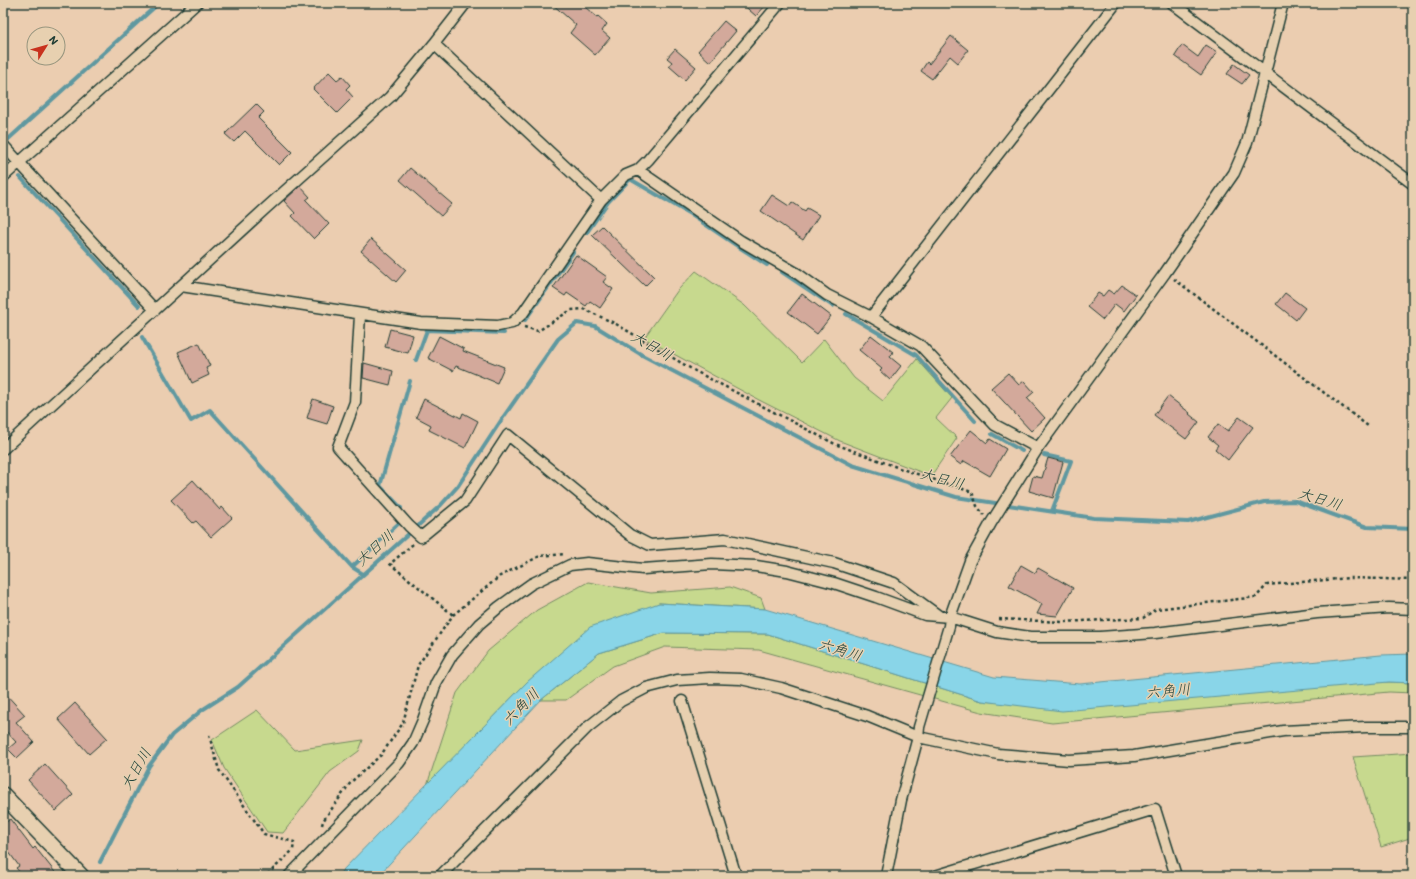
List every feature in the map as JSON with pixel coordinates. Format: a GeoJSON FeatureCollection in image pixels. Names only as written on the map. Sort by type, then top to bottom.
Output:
{"type":"FeatureCollection","features":[{"type":"Feature","properties":{"kind":"main road"},"geometry":{"type":"LineString","coordinates":[[3,795],[75,874]]}},
{"type":"Feature","properties":{"kind":"street"},"geometry":{"type":"LineString","coordinates":[[3,177],[197,3]]}},
{"type":"Feature","properties":{"kind":"street"},"geometry":{"type":"LineString","coordinates":[[3,449],[390,97],[434,44],[465,3]]}},
{"type":"Feature","properties":{"kind":"street"},"geometry":{"type":"LineString","coordinates":[[181,286],[421,324],[498,326],[512,323],[523,313],[600,200],[626,175],[638,170],[780,3]]}},
{"type":"Feature","properties":{"kind":"street"},"geometry":{"type":"LineString","coordinates":[[871,317],[1116,3]]}},
{"type":"Feature","properties":{"kind":"street"},"geometry":{"type":"LineString","coordinates":[[1172,3],[1266,72],[1413,184]]}},
{"type":"Feature","properties":{"kind":"street"},"geometry":{"type":"LineString","coordinates":[[886,876],[901,800],[918,732],[949,622],[970,561],[998,511],[1038,448],[1166,273],[1234,173],[1247,143],[1283,3]]}},
{"type":"Feature","properties":{"kind":"street"},"geometry":{"type":"LineString","coordinates":[[434,44],[600,200]]}},
{"type":"Feature","properties":{"kind":"street"},"geometry":{"type":"LineString","coordinates":[[6,148],[155,310]]}},
{"type":"Feature","properties":{"kind":"street"},"geometry":{"type":"LineString","coordinates":[[638,170],[742,241],[798,274],[827,295],[871,317],[921,346],[995,425],[1038,448]]}},
{"type":"Feature","properties":{"kind":"street"},"geometry":{"type":"LineString","coordinates":[[360,315],[355,402],[338,447],[418,536],[465,501],[508,435],[630,535],[650,545],[725,539],[834,563],[894,583],[949,622],[997,632],[1030,637],[1093,637],[1155,633],[1317,613],[1389,608],[1413,608]]}},
{"type":"Feature","properties":{"kind":"street"},"geometry":{"type":"LineString","coordinates":[[289,876],[399,763],[413,742],[423,720],[436,683],[452,655],[479,624],[531,584],[570,565],[587,563],[644,569],[712,564],[756,566],[787,571],[876,597],[925,615],[939,616]]}},
{"type":"Feature","properties":{"kind":"street"},"geometry":{"type":"LineString","coordinates":[[440,876],[588,727],[620,701],[646,688],[677,680],[710,678],[741,679],[788,690],[918,732],[998,754],[1069,760],[1134,756],[1283,731],[1366,727],[1413,727]]}},
{"type":"Feature","properties":{"kind":"street"},"geometry":{"type":"LineString","coordinates":[[682,701],[736,876]]}},
{"type":"Feature","properties":{"kind":"street"},"geometry":{"type":"LineString","coordinates":[[935,876],[1155,809],[1176,876]]}},
{"type":"Feature","properties":{"kind":"path"},"geometry":{"type":"LineString","coordinates":[[1166,273],[1368,426]]}},
{"type":"Feature","properties":{"kind":"path"},"geometry":{"type":"LineString","coordinates":[[512,323],[538,331],[571,310],[584,309],[616,324],[695,371],[835,444],[902,469],[972,492],[977,506]]}},
{"type":"Feature","properties":{"kind":"path"},"geometry":{"type":"LineString","coordinates":[[418,536],[390,564],[453,616]]}},
{"type":"Feature","properties":{"kind":"path"},"geometry":{"type":"LineString","coordinates":[[995,619],[1063,622],[1143,618],[1156,609],[1256,597],[1267,585],[1351,578],[1413,580]]}},
{"type":"Feature","properties":{"kind":"path"},"geometry":{"type":"LineString","coordinates":[[209,735],[220,770],[264,834],[294,842],[293,850],[266,876]]}},
{"type":"Feature","properties":{"kind":"green space"},"geometry":{"type":"Polygon","coordinates":[[[696,271],[744,305],[802,362],[824,339],[854,378],[883,401],[917,359],[952,398],[936,418],[957,438],[931,476],[840,441],[759,400],[644,338],[678,290],[696,271]]]}},
{"type":"Feature","properties":{"kind":"green space"},"geometry":{"type":"Polygon","coordinates":[[[588,582],[651,593],[730,587],[761,598],[765,609],[659,603],[527,682],[427,785],[457,693],[488,651],[537,610],[588,582]]]}},
{"type":"Feature","properties":{"kind":"green space"},"geometry":{"type":"Polygon","coordinates":[[[664,633],[768,634],[982,701],[1389,682],[1413,683],[1413,693],[1389,692],[1052,723],[981,712],[759,650],[665,647],[613,666],[566,700],[541,700],[599,653],[664,633]]]}},
{"type":"Feature","properties":{"kind":"green space"},"geometry":{"type":"Polygon","coordinates":[[[257,710],[295,750],[363,740],[359,751],[330,772],[283,833],[267,832],[224,768],[212,740],[257,710]]]}},
{"type":"Feature","properties":{"kind":"green space"},"geometry":{"type":"Polygon","coordinates":[[[1413,753],[1413,837],[1381,847],[1353,757],[1413,753]]]}},
{"type":"Feature","properties":{"kind":"water","name":"六角川"},"geometry":{"type":"Polygon","coordinates":[[[659,603],[765,609],[994,677],[1080,684],[1381,655],[1413,654],[1413,683],[1389,682],[1062,711],[982,701],[768,634],[664,633],[599,653],[541,700],[378,876],[337,876],[527,682],[590,627],[659,603]]]}},
{"type":"Feature","properties":{"kind":"building"},"geometry":{"type":"Polygon","coordinates":[[[551,3],[580,3],[607,24],[602,31],[610,38],[595,55],[570,33],[576,25],[551,3]]]}},
{"type":"Feature","properties":{"kind":"building"},"geometry":{"type":"Polygon","coordinates":[[[741,3],[768,3],[756,16],[741,3]]]}},
{"type":"Feature","properties":{"kind":"building"},"geometry":{"type":"Polygon","coordinates":[[[724,21],[736,31],[710,62],[698,51],[724,21]]]}},
{"type":"Feature","properties":{"kind":"building"},"geometry":{"type":"Polygon","coordinates":[[[951,36],[968,50],[958,63],[950,56],[932,79],[921,71],[927,62],[929,64],[951,36]]]}},
{"type":"Feature","properties":{"kind":"building"},"geometry":{"type":"Polygon","coordinates":[[[1182,45],[1198,57],[1206,45],[1217,52],[1201,75],[1175,56],[1182,45]]]}},
{"type":"Feature","properties":{"kind":"building"},"geometry":{"type":"Polygon","coordinates":[[[675,49],[696,67],[685,80],[669,66],[672,62],[667,58],[675,49]]]}},
{"type":"Feature","properties":{"kind":"building"},"geometry":{"type":"Polygon","coordinates":[[[1234,64],[1249,75],[1242,84],[1227,74],[1234,64]]]}},
{"type":"Feature","properties":{"kind":"building"},"geometry":{"type":"Polygon","coordinates":[[[329,72],[337,80],[342,76],[350,85],[346,89],[353,97],[337,113],[313,89],[329,72]]]}},
{"type":"Feature","properties":{"kind":"building"},"geometry":{"type":"Polygon","coordinates":[[[256,104],[264,112],[258,118],[292,152],[279,165],[245,131],[234,142],[225,134],[256,104]]]}},
{"type":"Feature","properties":{"kind":"building"},"geometry":{"type":"Polygon","coordinates":[[[410,168],[452,204],[441,216],[400,180],[410,168]]]}},
{"type":"Feature","properties":{"kind":"building"},"geometry":{"type":"Polygon","coordinates":[[[300,186],[310,197],[306,200],[329,224],[314,239],[292,216],[295,213],[284,201],[300,186]]]}},
{"type":"Feature","properties":{"kind":"building"},"geometry":{"type":"Polygon","coordinates":[[[772,195],[789,206],[792,202],[805,211],[807,208],[819,215],[803,240],[761,211],[772,195]]]}},
{"type":"Feature","properties":{"kind":"building"},"geometry":{"type":"Polygon","coordinates":[[[602,226],[654,277],[645,286],[592,235],[602,226]]]}},
{"type":"Feature","properties":{"kind":"building"},"geometry":{"type":"Polygon","coordinates":[[[371,239],[406,270],[396,282],[361,251],[371,239]]]}},
{"type":"Feature","properties":{"kind":"building"},"geometry":{"type":"Polygon","coordinates":[[[576,255],[607,277],[603,282],[613,289],[600,308],[590,301],[586,306],[567,293],[565,296],[553,288],[576,255]]]}},
{"type":"Feature","properties":{"kind":"building"},"geometry":{"type":"Polygon","coordinates":[[[1122,285],[1136,295],[1124,311],[1115,304],[1103,320],[1087,307],[1098,293],[1103,296],[1108,290],[1114,294],[1122,285]]]}},
{"type":"Feature","properties":{"kind":"building"},"geometry":{"type":"Polygon","coordinates":[[[1285,293],[1305,308],[1296,320],[1276,304],[1285,293]]]}},
{"type":"Feature","properties":{"kind":"building"},"geometry":{"type":"Polygon","coordinates":[[[802,294],[831,316],[817,334],[788,312],[802,294]]]}},
{"type":"Feature","properties":{"kind":"building"},"geometry":{"type":"Polygon","coordinates":[[[390,329],[413,335],[408,353],[385,347],[390,329]]]}},
{"type":"Feature","properties":{"kind":"building"},"geometry":{"type":"Polygon","coordinates":[[[871,335],[893,352],[890,357],[901,366],[890,380],[880,371],[882,369],[859,350],[871,335]]]}},
{"type":"Feature","properties":{"kind":"building"},"geometry":{"type":"Polygon","coordinates":[[[439,336],[464,349],[463,351],[504,367],[497,383],[456,366],[453,371],[428,358],[439,336]]]}},
{"type":"Feature","properties":{"kind":"building"},"geometry":{"type":"Polygon","coordinates":[[[199,343],[210,366],[206,368],[209,375],[192,383],[178,352],[199,343]]]}},
{"type":"Feature","properties":{"kind":"building"},"geometry":{"type":"Polygon","coordinates":[[[364,363],[393,371],[390,385],[363,378],[364,363]]]}},
{"type":"Feature","properties":{"kind":"building"},"geometry":{"type":"Polygon","coordinates":[[[1008,373],[1019,385],[1024,381],[1034,392],[1027,398],[1045,418],[1031,431],[991,388],[1008,373]]]}},
{"type":"Feature","properties":{"kind":"building"},"geometry":{"type":"Polygon","coordinates":[[[1168,396],[1199,422],[1186,439],[1154,415],[1168,396]]]}},
{"type":"Feature","properties":{"kind":"building"},"geometry":{"type":"Polygon","coordinates":[[[313,399],[333,406],[327,424],[307,418],[313,399]]]}},
{"type":"Feature","properties":{"kind":"building"},"geometry":{"type":"Polygon","coordinates":[[[424,399],[461,418],[463,413],[478,421],[465,448],[429,430],[431,425],[416,417],[424,399]]]}},
{"type":"Feature","properties":{"kind":"building"},"geometry":{"type":"Polygon","coordinates":[[[1239,417],[1253,427],[1228,460],[1215,449],[1218,445],[1208,437],[1218,424],[1228,431],[1239,417]]]}},
{"type":"Feature","properties":{"kind":"building"},"geometry":{"type":"Polygon","coordinates":[[[971,430],[987,443],[990,439],[1006,449],[990,476],[964,461],[961,465],[950,457],[971,430]]]}},
{"type":"Feature","properties":{"kind":"building"},"geometry":{"type":"Polygon","coordinates":[[[1048,458],[1063,462],[1053,498],[1029,491],[1033,476],[1042,478],[1048,458]]]}},
{"type":"Feature","properties":{"kind":"building"},"geometry":{"type":"Polygon","coordinates":[[[193,480],[220,510],[222,507],[232,518],[211,537],[196,521],[193,523],[171,500],[193,480]]]}},
{"type":"Feature","properties":{"kind":"building"},"geometry":{"type":"Polygon","coordinates":[[[1021,565],[1035,573],[1038,568],[1073,588],[1057,616],[1037,614],[1042,604],[1009,586],[1021,565]]]}},
{"type":"Feature","properties":{"kind":"building"},"geometry":{"type":"Polygon","coordinates":[[[3,691],[25,715],[16,722],[34,742],[17,758],[8,749],[16,742],[3,728],[3,691]]]}},
{"type":"Feature","properties":{"kind":"building"},"geometry":{"type":"Polygon","coordinates":[[[75,703],[107,738],[89,754],[58,719],[75,703]]]}},
{"type":"Feature","properties":{"kind":"building"},"geometry":{"type":"Polygon","coordinates":[[[45,764],[73,795],[56,811],[28,780],[45,764]]]}},
{"type":"Feature","properties":{"kind":"building"},"geometry":{"type":"Polygon","coordinates":[[[10,819],[33,849],[35,847],[58,876],[23,876],[16,868],[19,866],[3,844],[3,825],[10,819]]]}},
{"type":"Feature","properties":{"kind":"waterway"},"geometry":{"type":"LineString","coordinates":[[3,144],[159,3]]}},
{"type":"Feature","properties":{"kind":"waterway"},"geometry":{"type":"LineString","coordinates":[[20,177],[139,306]]}},
{"type":"Feature","properties":{"kind":"waterway"},"geometry":{"type":"LineString","coordinates":[[587,232],[608,202],[630,179],[690,214],[767,265]]}},
{"type":"Feature","properties":{"kind":"waterway"},"geometry":{"type":"LineString","coordinates":[[525,320],[573,252]]}},
{"type":"Feature","properties":{"kind":"waterway"},"geometry":{"type":"LineString","coordinates":[[782,272],[833,306]]}},
{"type":"Feature","properties":{"kind":"waterway"},"geometry":{"type":"LineString","coordinates":[[846,314],[916,355],[975,421]]}},
{"type":"Feature","properties":{"kind":"waterway","name":"大日川"},"geometry":{"type":"LineString","coordinates":[[100,862],[149,766],[172,735],[202,710],[238,687],[441,505],[458,486],[502,419],[558,339],[577,323],[595,326],[642,355],[852,465],[956,497],[1094,518],[1188,522],[1264,502],[1295,501],[1367,527],[1413,529]]}},
{"type":"Feature","properties":{"kind":"waterway"},"geometry":{"type":"LineString","coordinates":[[416,360],[427,330],[504,333]]}},
{"type":"Feature","properties":{"kind":"waterway"},"geometry":{"type":"LineString","coordinates":[[142,337],[191,421],[210,410],[352,567],[363,574]]}},
{"type":"Feature","properties":{"kind":"waterway"},"geometry":{"type":"LineString","coordinates":[[401,508],[380,486],[410,381]]}},
{"type":"Feature","properties":{"kind":"waterway"},"geometry":{"type":"LineString","coordinates":[[992,434],[1022,451]]}},
{"type":"Feature","properties":{"kind":"waterway"},"geometry":{"type":"LineString","coordinates":[[1044,455],[1071,461],[1052,511]]}},
{"type":"Feature","properties":{"kind":"waterway"},"geometry":{"type":"LineString","coordinates":[[352,567],[398,524]]}}]}
